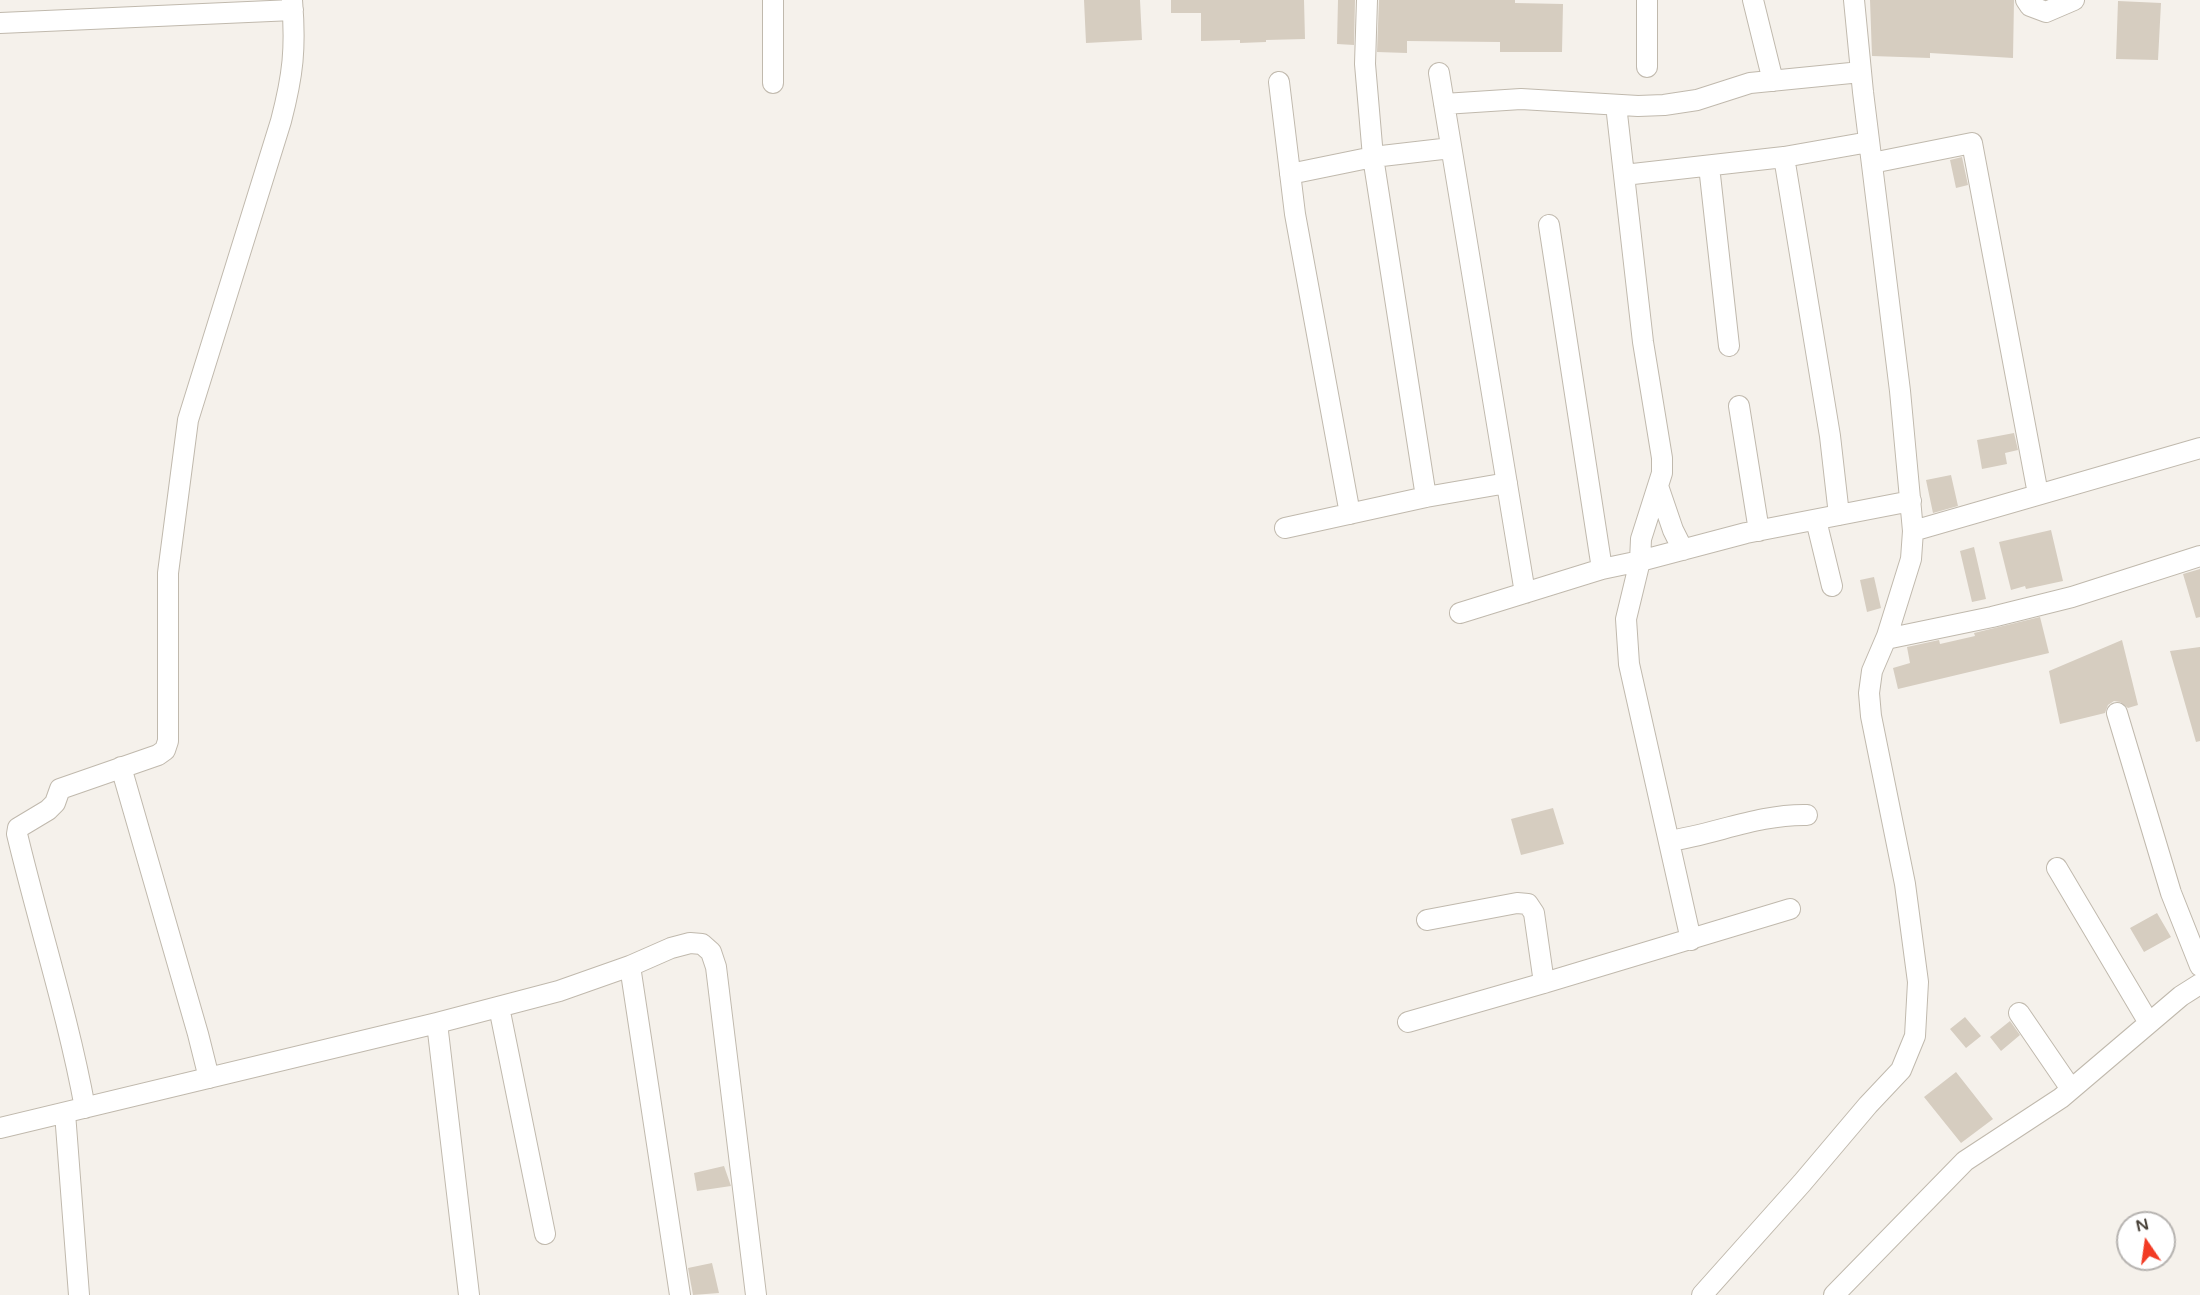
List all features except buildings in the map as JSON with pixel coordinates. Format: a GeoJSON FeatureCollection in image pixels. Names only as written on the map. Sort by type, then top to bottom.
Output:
{"type":"FeatureCollection","features":[{"type":"Feature","properties":{"kind":"street"},"geometry":{"type":"LineString","coordinates":[[772,0],[773,83]]}},
{"type":"Feature","properties":{"kind":"street"},"geometry":{"type":"LineString","coordinates":[[1367,0],[1365,64],[1373,157],[1426,497]]}},
{"type":"Feature","properties":{"kind":"street"},"geometry":{"type":"LineString","coordinates":[[1647,0],[1647,67]]}},
{"type":"Feature","properties":{"kind":"street"},"geometry":{"type":"LineString","coordinates":[[1753,0],[1773,81]]}},
{"type":"Feature","properties":{"kind":"street"},"geometry":{"type":"LineString","coordinates":[[1702,1295],[1900,1070],[1915,1036],[1918,982],[1905,884],[1870,716],[1869,693],[1872,671],[1886,639],[1911,559],[1913,531],[1900,391],[1854,0]]}},
{"type":"Feature","properties":{"kind":"street"},"geometry":{"type":"LineString","coordinates":[[2026,0],[2030,6],[2046,12],[2074,0]]}},
{"type":"Feature","properties":{"kind":"street"},"geometry":{"type":"LineString","coordinates":[[0,23],[194,7],[292,5],[295,39],[292,82],[281,122],[188,420],[168,573],[168,741],[165,750],[158,755],[60,789],[55,803],[48,810],[18,828],[17,834],[26,872],[75,1050],[85,1108]]}},
{"type":"Feature","properties":{"kind":"street"},"geometry":{"type":"LineString","coordinates":[[1444,104],[1521,99],[1616,105],[1664,105],[1697,100],[1750,83],[1861,72]]}},
{"type":"Feature","properties":{"kind":"street"},"geometry":{"type":"LineString","coordinates":[[1439,73],[1525,593]]}},
{"type":"Feature","properties":{"kind":"street"},"geometry":{"type":"LineString","coordinates":[[1279,82],[1295,214],[1350,514]]}},
{"type":"Feature","properties":{"kind":"street"},"geometry":{"type":"LineString","coordinates":[[1616,105],[1643,342],[1662,458],[1662,473],[1641,539],[1640,561],[1626,619],[1626,636],[1629,664],[1691,940]]}},
{"type":"Feature","properties":{"kind":"street"},"geometry":{"type":"LineString","coordinates":[[1624,176],[1784,157],[1869,142]]}},
{"type":"Feature","properties":{"kind":"street"},"geometry":{"type":"LineString","coordinates":[[1872,163],[1972,143],[2038,495]]}},
{"type":"Feature","properties":{"kind":"street"},"geometry":{"type":"LineString","coordinates":[[1290,174],[1373,157],[1451,148]]}},
{"type":"Feature","properties":{"kind":"street"},"geometry":{"type":"LineString","coordinates":[[1784,157],[1828,425],[1839,515]]}},
{"type":"Feature","properties":{"kind":"street"},"geometry":{"type":"LineString","coordinates":[[1709,166],[1729,346]]}},
{"type":"Feature","properties":{"kind":"street"},"geometry":{"type":"LineString","coordinates":[[1549,225],[1602,568]]}},
{"type":"Feature","properties":{"kind":"street"},"geometry":{"type":"LineString","coordinates":[[1739,406],[1759,531]]}},
{"type":"Feature","properties":{"kind":"street"},"geometry":{"type":"LineString","coordinates":[[1913,531],[2200,448]]}},
{"type":"Feature","properties":{"kind":"street"},"geometry":{"type":"LineString","coordinates":[[1285,528],[1426,497],[1507,483]]}},
{"type":"Feature","properties":{"kind":"street"},"geometry":{"type":"LineString","coordinates":[[1658,486],[1673,530],[1683,550]]}},
{"type":"Feature","properties":{"kind":"street"},"geometry":{"type":"LineString","coordinates":[[1461,613],[1602,568],[1640,561],[1759,531],[1911,501]]}},
{"type":"Feature","properties":{"kind":"street"},"geometry":{"type":"LineString","coordinates":[[1816,520],[1832,586]]}},
{"type":"Feature","properties":{"kind":"street"},"geometry":{"type":"LineString","coordinates":[[1886,639],[1992,617],[2072,597],[2200,556]]}},
{"type":"Feature","properties":{"kind":"street"},"geometry":{"type":"LineString","coordinates":[[2117,713],[2171,893],[2200,966]]}},
{"type":"Feature","properties":{"kind":"street"},"geometry":{"type":"LineString","coordinates":[[121,767],[209,1078]]}},
{"type":"Feature","properties":{"kind":"street"},"geometry":{"type":"LineString","coordinates":[[1669,842],[1699,837],[1784,814],[1807,815]]}},
{"type":"Feature","properties":{"kind":"street"},"geometry":{"type":"LineString","coordinates":[[2057,868],[2149,1023]]}},
{"type":"Feature","properties":{"kind":"street"},"geometry":{"type":"LineString","coordinates":[[1426,920],[1517,903],[1528,904],[1534,913],[1545,983]]}},
{"type":"Feature","properties":{"kind":"street"},"geometry":{"type":"LineString","coordinates":[[1408,1022],[1790,909]]}},
{"type":"Feature","properties":{"kind":"street"},"geometry":{"type":"LineString","coordinates":[[0,1128],[437,1023],[559,991],[630,966],[671,948],[690,943],[702,944],[711,952],[716,968],[756,1295]]}},
{"type":"Feature","properties":{"kind":"street"},"geometry":{"type":"LineString","coordinates":[[630,966],[680,1295]]}},
{"type":"Feature","properties":{"kind":"street"},"geometry":{"type":"LineString","coordinates":[[1834,1295],[1965,1161],[2061,1098],[2149,1023],[2200,984]]}},
{"type":"Feature","properties":{"kind":"street"},"geometry":{"type":"LineString","coordinates":[[499,1006],[545,1234]]}},
{"type":"Feature","properties":{"kind":"street"},"geometry":{"type":"LineString","coordinates":[[2019,1012],[2071,1089]]}},
{"type":"Feature","properties":{"kind":"street"},"geometry":{"type":"LineString","coordinates":[[437,1023],[470,1295]]}},
{"type":"Feature","properties":{"kind":"street"},"geometry":{"type":"LineString","coordinates":[[65,1113],[79,1295]]}}]}
